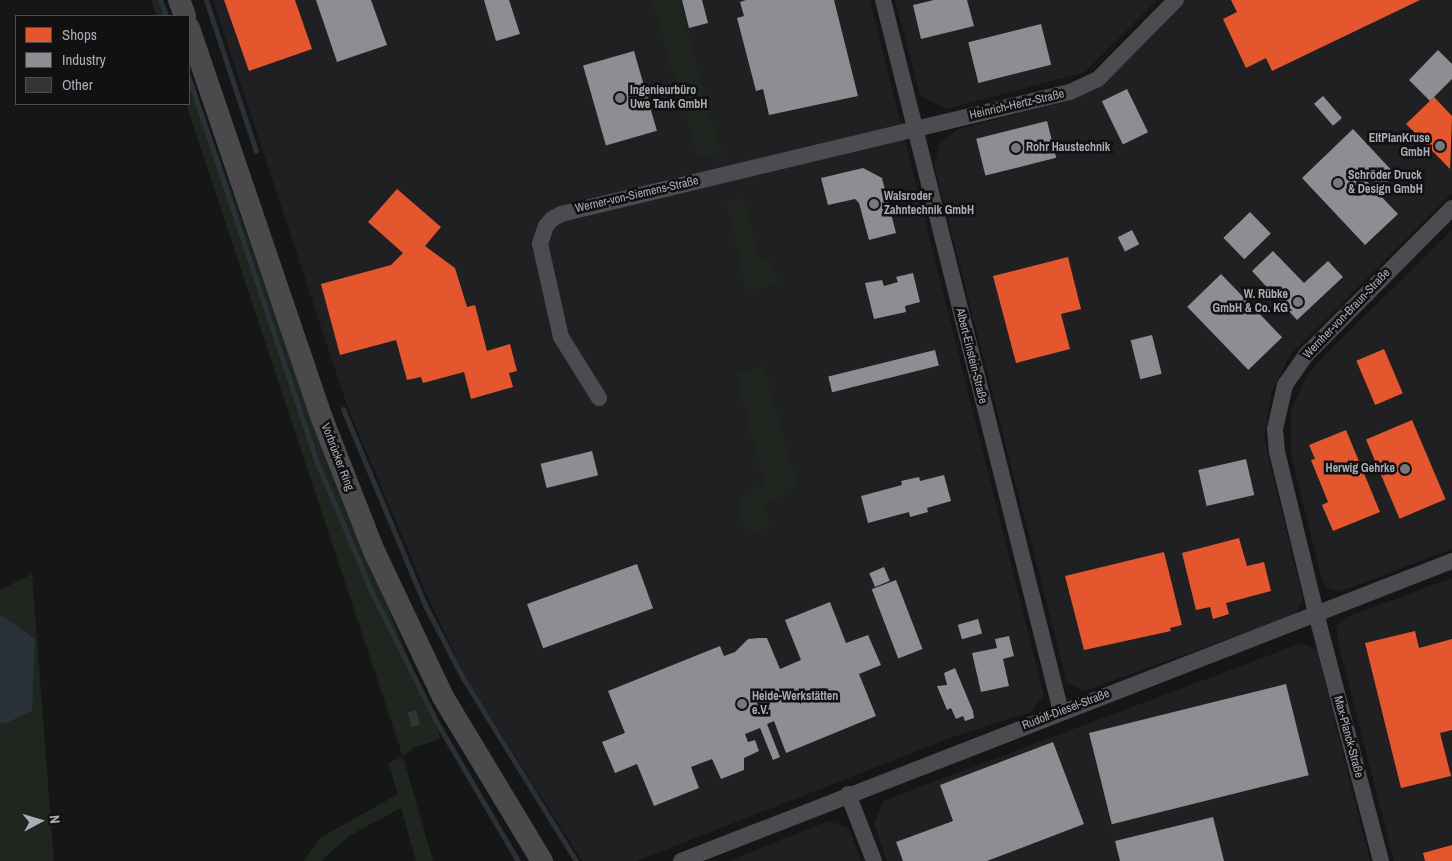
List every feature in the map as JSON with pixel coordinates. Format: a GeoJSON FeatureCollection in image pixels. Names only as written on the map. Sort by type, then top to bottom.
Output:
{"type":"FeatureCollection","features":[{"type":"Feature","properties":{"kind":"main road"},"geometry":{"type":"LineString","coordinates":[[179,0],[185,15]]}},
{"type":"Feature","properties":{"kind":"main road","name":"Vorbrücker Ring"},"geometry":{"type":"LineString","coordinates":[[190,31],[321,416],[374,551],[443,697],[542,861]]}},
{"type":"Feature","properties":{"kind":"street","name":"Albert-Einstein-Straße"},"geometry":{"type":"LineString","coordinates":[[883,0],[1060,712]]}},
{"type":"Feature","properties":{"kind":"street","name":"Heinrich-Hertz-Straße"},"geometry":{"type":"LineString","coordinates":[[914,129],[1077,89],[1098,79],[1176,0]]}},
{"type":"Feature","properties":{"kind":"street","name":"Werner-von-Siemens-Straße"},"geometry":{"type":"LineString","coordinates":[[599,398],[561,337],[540,244],[546,226],[552,219],[561,214],[914,129]]}},
{"type":"Feature","properties":{"kind":"street","name":"Wernher-von-Braun-Straße"},"geometry":{"type":"LineString","coordinates":[[1316,614],[1277,452],[1275,428],[1278,406],[1285,385],[1306,355],[1452,208]]}},
{"type":"Feature","properties":{"kind":"street","name":"Rudolf-Diesel-Straße"},"geometry":{"type":"LineString","coordinates":[[681,861],[848,794],[1452,561]]}},
{"type":"Feature","properties":{"kind":"street","name":"Max-Planck-Straße"},"geometry":{"type":"LineString","coordinates":[[1316,614],[1381,861]]}},
{"type":"Feature","properties":{"kind":"street"},"geometry":{"type":"LineString","coordinates":[[848,794],[874,861]]}},
{"type":"Feature","properties":{"kind":"shaded area"},"geometry":{"type":"Polygon","coordinates":[[[151,0],[163,0],[169,15],[157,15],[151,0]]]}},
{"type":"Feature","properties":{"kind":"shaded area"},"geometry":{"type":"Polygon","coordinates":[[[213,0],[870,0],[1044,695],[1031,712],[950,738],[637,861],[582,861],[466,678],[426,593],[347,405],[213,0]]]}},
{"type":"Feature","properties":{"kind":"shaded area"},"geometry":{"type":"Polygon","coordinates":[[[652,0],[678,0],[721,153],[699,158],[652,0]]]}},
{"type":"Feature","properties":{"kind":"shaded area"},"geometry":{"type":"Polygon","coordinates":[[[895,0],[1157,0],[1085,72],[947,109],[920,96],[895,0]]]}},
{"type":"Feature","properties":{"kind":"shaded area"},"geometry":{"type":"Polygon","coordinates":[[[1181,0],[1452,0],[1452,193],[1290,355],[1271,394],[1264,438],[1303,599],[1296,614],[1084,691],[1067,683],[934,165],[940,143],[959,129],[1063,102],[1096,89],[1181,0]]]}},
{"type":"Feature","properties":{"kind":"shaded area"},"geometry":{"type":"Polygon","coordinates":[[[190,75],[313,421],[441,739],[413,748],[403,757],[186,105],[190,105],[190,75]]]}},
{"type":"Feature","properties":{"kind":"shaded area"},"geometry":{"type":"Polygon","coordinates":[[[744,198],[759,262],[772,259],[778,284],[747,292],[727,202],[744,198]]]}},
{"type":"Feature","properties":{"kind":"shaded area"},"geometry":{"type":"Polygon","coordinates":[[[1452,230],[1452,549],[1339,592],[1327,588],[1322,580],[1291,455],[1291,411],[1307,375],[1323,357],[1452,230]]]}},
{"type":"Feature","properties":{"kind":"shaded area"},"geometry":{"type":"Polygon","coordinates":[[[764,367],[797,485],[763,505],[770,525],[748,535],[737,501],[764,483],[736,374],[764,367]]]}},
{"type":"Feature","properties":{"kind":"shaded area"},"geometry":{"type":"Polygon","coordinates":[[[32,574],[54,861],[0,861],[0,723],[4,724],[35,639],[0,614],[0,590],[32,574]]]}},
{"type":"Feature","properties":{"kind":"shaded area"},"geometry":{"type":"Polygon","coordinates":[[[1452,578],[1452,861],[1394,861],[1338,643],[1337,626],[1347,617],[1452,578]]]}},
{"type":"Feature","properties":{"kind":"shaded area"},"geometry":{"type":"Polygon","coordinates":[[[0,614],[35,639],[32,711],[4,724],[0,723],[0,614]]]}},
{"type":"Feature","properties":{"kind":"shaded area"},"geometry":{"type":"Polygon","coordinates":[[[1302,643],[1317,650],[1370,861],[887,861],[874,824],[883,801],[1302,643]]]}},
{"type":"Feature","properties":{"kind":"shaded area"},"geometry":{"type":"Polygon","coordinates":[[[403,757],[433,861],[416,861],[401,808],[349,836],[321,861],[303,861],[320,838],[398,794],[388,763],[403,757]]]}},
{"type":"Feature","properties":{"kind":"shaded area"},"geometry":{"type":"Polygon","coordinates":[[[828,821],[848,827],[861,861],[729,861],[828,821]]]}},
{"type":"Feature","properties":{"kind":"building: Shops"},"geometry":{"type":"Polygon","coordinates":[[[224,0],[295,0],[312,49],[249,71],[224,0]]]}},
{"type":"Feature","properties":{"kind":"building: Shops"},"geometry":{"type":"Polygon","coordinates":[[[1231,0],[1420,0],[1272,71],[1266,58],[1246,68],[1223,19],[1237,12],[1231,0]]]}},
{"type":"Feature","properties":{"kind":"building: Shops","name":"EltPlanKruse GmbH"},"geometry":{"type":"Polygon","coordinates":[[[1434,97],[1452,116],[1450,169],[1406,124],[1434,97]]]}},
{"type":"Feature","properties":{"kind":"building: Shops"},"geometry":{"type":"Polygon","coordinates":[[[397,189],[441,227],[425,246],[455,268],[467,307],[475,305],[487,351],[510,344],[517,371],[509,373],[513,387],[471,399],[464,372],[423,383],[421,377],[407,380],[396,340],[340,355],[321,284],[391,265],[403,253],[368,222],[397,189]]]}},
{"type":"Feature","properties":{"kind":"building: Shops"},"geometry":{"type":"Polygon","coordinates":[[[1068,257],[1081,309],[1061,314],[1070,349],[1016,363],[993,276],[1068,257]]]}},
{"type":"Feature","properties":{"kind":"building: Shops"},"geometry":{"type":"Polygon","coordinates":[[[1384,349],[1403,393],[1375,405],[1356,361],[1384,349]]]}},
{"type":"Feature","properties":{"kind":"building: Shops","name":"Herwig Gehrke"},"geometry":{"type":"Polygon","coordinates":[[[1412,420],[1446,499],[1400,519],[1366,440],[1412,420]]]}},
{"type":"Feature","properties":{"kind":"building: Shops"},"geometry":{"type":"Polygon","coordinates":[[[1346,430],[1380,512],[1333,531],[1322,505],[1328,502],[1311,460],[1315,459],[1309,445],[1346,430]]]}},
{"type":"Feature","properties":{"kind":"building: Shops"},"geometry":{"type":"Polygon","coordinates":[[[1239,538],[1247,566],[1264,562],[1271,591],[1226,603],[1229,614],[1213,619],[1210,607],[1196,610],[1182,553],[1239,538]]]}},
{"type":"Feature","properties":{"kind":"building: Shops"},"geometry":{"type":"Polygon","coordinates":[[[1164,552],[1182,625],[1170,628],[1171,631],[1084,650],[1065,576],[1164,552]]]}},
{"type":"Feature","properties":{"kind":"building: Shops"},"geometry":{"type":"Polygon","coordinates":[[[1415,631],[1419,648],[1452,639],[1452,730],[1440,733],[1451,776],[1401,788],[1365,643],[1415,631]]]}},
{"type":"Feature","properties":{"kind":"building: Shops"},"geometry":{"type":"Polygon","coordinates":[[[1452,845],[1452,861],[1425,861],[1423,853],[1452,845]]]}},
{"type":"Feature","properties":{"kind":"building: Industry"},"geometry":{"type":"Polygon","coordinates":[[[316,0],[371,0],[387,45],[337,62],[316,0]]]}},
{"type":"Feature","properties":{"kind":"building: Industry"},"geometry":{"type":"Polygon","coordinates":[[[484,0],[509,0],[520,34],[496,41],[484,0]]]}},
{"type":"Feature","properties":{"kind":"building: Industry"},"geometry":{"type":"Polygon","coordinates":[[[682,0],[702,0],[708,23],[689,28],[682,0]]]}},
{"type":"Feature","properties":{"kind":"building: Industry"},"geometry":{"type":"Polygon","coordinates":[[[746,0],[834,0],[858,96],[769,115],[763,89],[756,91],[737,18],[744,16],[740,2],[746,0]]]}},
{"type":"Feature","properties":{"kind":"building: Industry"},"geometry":{"type":"Polygon","coordinates":[[[934,0],[967,0],[974,26],[921,39],[913,5],[934,0]]]}},
{"type":"Feature","properties":{"kind":"building: Industry"},"geometry":{"type":"Polygon","coordinates":[[[1041,24],[1051,65],[978,83],[968,42],[1041,24]]]}},
{"type":"Feature","properties":{"kind":"building: Industry"},"geometry":{"type":"Polygon","coordinates":[[[1438,50],[1452,64],[1452,79],[1430,101],[1409,80],[1438,50]]]}},
{"type":"Feature","properties":{"kind":"building: Industry","name":"Ingenieurbüro Uwe Tank GmbH"},"geometry":{"type":"Polygon","coordinates":[[[634,51],[657,131],[606,145],[583,66],[634,51]]]}},
{"type":"Feature","properties":{"kind":"building: Industry"},"geometry":{"type":"Polygon","coordinates":[[[1127,89],[1148,132],[1123,144],[1102,101],[1127,89]]]}},
{"type":"Feature","properties":{"kind":"building: Industry"},"geometry":{"type":"Polygon","coordinates":[[[1323,96],[1342,118],[1333,126],[1314,104],[1323,96]]]}},
{"type":"Feature","properties":{"kind":"building: Industry","name":"Rohr Haustechnik"},"geometry":{"type":"Polygon","coordinates":[[[1047,121],[1056,158],[985,176],[976,139],[1047,121]]]}},
{"type":"Feature","properties":{"kind":"building: Industry","name":"Schröder Druck & Design GmbH"},"geometry":{"type":"Polygon","coordinates":[[[1353,129],[1395,174],[1381,188],[1361,168],[1357,171],[1398,214],[1365,245],[1302,178],[1353,129]]]}},
{"type":"Feature","properties":{"kind":"building: Industry","name":"Walsroder Zahntechnik GmbH"},"geometry":{"type":"Polygon","coordinates":[[[863,168],[882,178],[896,233],[869,240],[859,203],[855,199],[828,205],[821,178],[863,168]]]}},
{"type":"Feature","properties":{"kind":"building: Industry"},"geometry":{"type":"Polygon","coordinates":[[[1250,212],[1271,234],[1244,259],[1223,238],[1250,212]]]}},
{"type":"Feature","properties":{"kind":"building: Industry"},"geometry":{"type":"Polygon","coordinates":[[[1132,230],[1139,244],[1125,252],[1118,237],[1132,230]]]}},
{"type":"Feature","properties":{"kind":"building: Industry","name":"W. Rübke GmbH & Co. KG"},"geometry":{"type":"Polygon","coordinates":[[[1273,251],[1304,283],[1328,261],[1343,277],[1297,320],[1252,271],[1273,251]]]}},
{"type":"Feature","properties":{"kind":"building: Industry"},"geometry":{"type":"Polygon","coordinates":[[[913,273],[920,302],[905,306],[906,312],[874,319],[865,283],[882,280],[884,286],[898,282],[896,277],[913,273]]]}},
{"type":"Feature","properties":{"kind":"building: Industry"},"geometry":{"type":"Polygon","coordinates":[[[1221,274],[1282,337],[1248,370],[1187,307],[1221,274]]]}},
{"type":"Feature","properties":{"kind":"building: Industry"},"geometry":{"type":"Polygon","coordinates":[[[1152,335],[1162,374],[1140,379],[1131,340],[1152,335]]]}},
{"type":"Feature","properties":{"kind":"building: Industry"},"geometry":{"type":"Polygon","coordinates":[[[935,350],[939,366],[832,392],[828,377],[935,350]]]}},
{"type":"Feature","properties":{"kind":"building: Industry"},"geometry":{"type":"Polygon","coordinates":[[[592,451],[598,475],[547,488],[541,464],[592,451]]]}},
{"type":"Feature","properties":{"kind":"building: Industry"},"geometry":{"type":"Polygon","coordinates":[[[1246,459],[1254,495],[1207,506],[1198,470],[1246,459]]]}},
{"type":"Feature","properties":{"kind":"building: Industry"},"geometry":{"type":"Polygon","coordinates":[[[944,475],[951,501],[927,508],[928,512],[910,517],[909,512],[868,523],[861,496],[902,485],[901,481],[919,477],[920,481],[944,475]]]}},
{"type":"Feature","properties":{"kind":"building: Industry"},"geometry":{"type":"Polygon","coordinates":[[[637,564],[653,608],[543,648],[527,604],[637,564]]]}},
{"type":"Feature","properties":{"kind":"building: Industry"},"geometry":{"type":"Polygon","coordinates":[[[884,567],[890,581],[875,587],[869,573],[884,567]]]}},
{"type":"Feature","properties":{"kind":"building: Industry"},"geometry":{"type":"Polygon","coordinates":[[[896,580],[923,649],[898,658],[872,589],[896,580]]]}},
{"type":"Feature","properties":{"kind":"building: Industry","name":"Heide-Werkstätten e.V."},"geometry":{"type":"Polygon","coordinates":[[[830,602],[846,643],[868,635],[881,665],[859,674],[876,716],[786,753],[774,721],[767,724],[780,757],[773,760],[760,728],[745,734],[748,742],[755,740],[759,751],[744,758],[744,770],[721,779],[712,759],[691,767],[699,788],[654,806],[637,764],[615,773],[602,742],[625,733],[608,691],[720,646],[724,656],[735,652],[748,639],[767,638],[780,669],[801,660],[785,620],[830,602]]]}},
{"type":"Feature","properties":{"kind":"building: Industry"},"geometry":{"type":"Polygon","coordinates":[[[978,619],[982,633],[962,639],[958,625],[978,619]]]}},
{"type":"Feature","properties":{"kind":"building: Industry"},"geometry":{"type":"Polygon","coordinates":[[[1009,636],[1014,656],[1003,659],[1009,686],[981,692],[972,653],[997,648],[995,639],[1009,636]]]}},
{"type":"Feature","properties":{"kind":"building: Industry"},"geometry":{"type":"Polygon","coordinates":[[[955,668],[973,711],[974,718],[965,721],[963,716],[956,719],[951,708],[947,710],[937,686],[947,685],[944,673],[955,668]]]}},
{"type":"Feature","properties":{"kind":"building: Industry"},"geometry":{"type":"Polygon","coordinates":[[[1286,684],[1309,775],[1112,824],[1089,733],[1286,684]]]}},
{"type":"Feature","properties":{"kind":"building: Industry"},"geometry":{"type":"Polygon","coordinates":[[[1053,742],[1084,824],[987,861],[903,861],[896,842],[953,821],[940,785],[1053,742]]]}},
{"type":"Feature","properties":{"kind":"building: Industry"},"geometry":{"type":"Polygon","coordinates":[[[1213,817],[1224,861],[1120,861],[1115,841],[1213,817]]]}},
{"type":"Feature","properties":{"kind":"building: Other"},"geometry":{"type":"Polygon","coordinates":[[[416,710],[420,724],[411,727],[407,712],[416,710]]]}},
{"type":"Feature","properties":{"kind":"waterway"},"geometry":{"type":"LineString","coordinates":[[160,0],[166,15]]}},
{"type":"Feature","properties":{"kind":"waterway"},"geometry":{"type":"LineString","coordinates":[[206,0],[256,151]]}},
{"type":"Feature","properties":{"kind":"waterway"},"geometry":{"type":"LineString","coordinates":[[190,81],[316,460],[374,597],[437,723],[518,861]]}},
{"type":"Feature","properties":{"kind":"waterway"},"geometry":{"type":"LineString","coordinates":[[343,409],[425,605],[463,678],[576,861]]}},
{"type":"Feature","properties":{"kind":"place","name":"Ingenieurbüro Uwe Tank GmbH"},"geometry":{"type":"Point","coordinates":[620,98]}},
{"type":"Feature","properties":{"kind":"place","name":"EltPlanKruse GmbH"},"geometry":{"type":"Point","coordinates":[1440,146]}},
{"type":"Feature","properties":{"kind":"place","name":"Rohr Haustechnik"},"geometry":{"type":"Point","coordinates":[1016,148]}},
{"type":"Feature","properties":{"kind":"place","name":"Schröder Druck & Design GmbH"},"geometry":{"type":"Point","coordinates":[1338,183]}},
{"type":"Feature","properties":{"kind":"place","name":"Walsroder Zahntechnik GmbH"},"geometry":{"type":"Point","coordinates":[874,204]}},
{"type":"Feature","properties":{"kind":"place","name":"W. Rübke GmbH & Co. KG"},"geometry":{"type":"Point","coordinates":[1298,302]}},
{"type":"Feature","properties":{"kind":"place","name":"Herwig Gehrke"},"geometry":{"type":"Point","coordinates":[1405,469]}},
{"type":"Feature","properties":{"kind":"place","name":"Heide-Werkstätten e.V."},"geometry":{"type":"Point","coordinates":[742,704]}}]}
